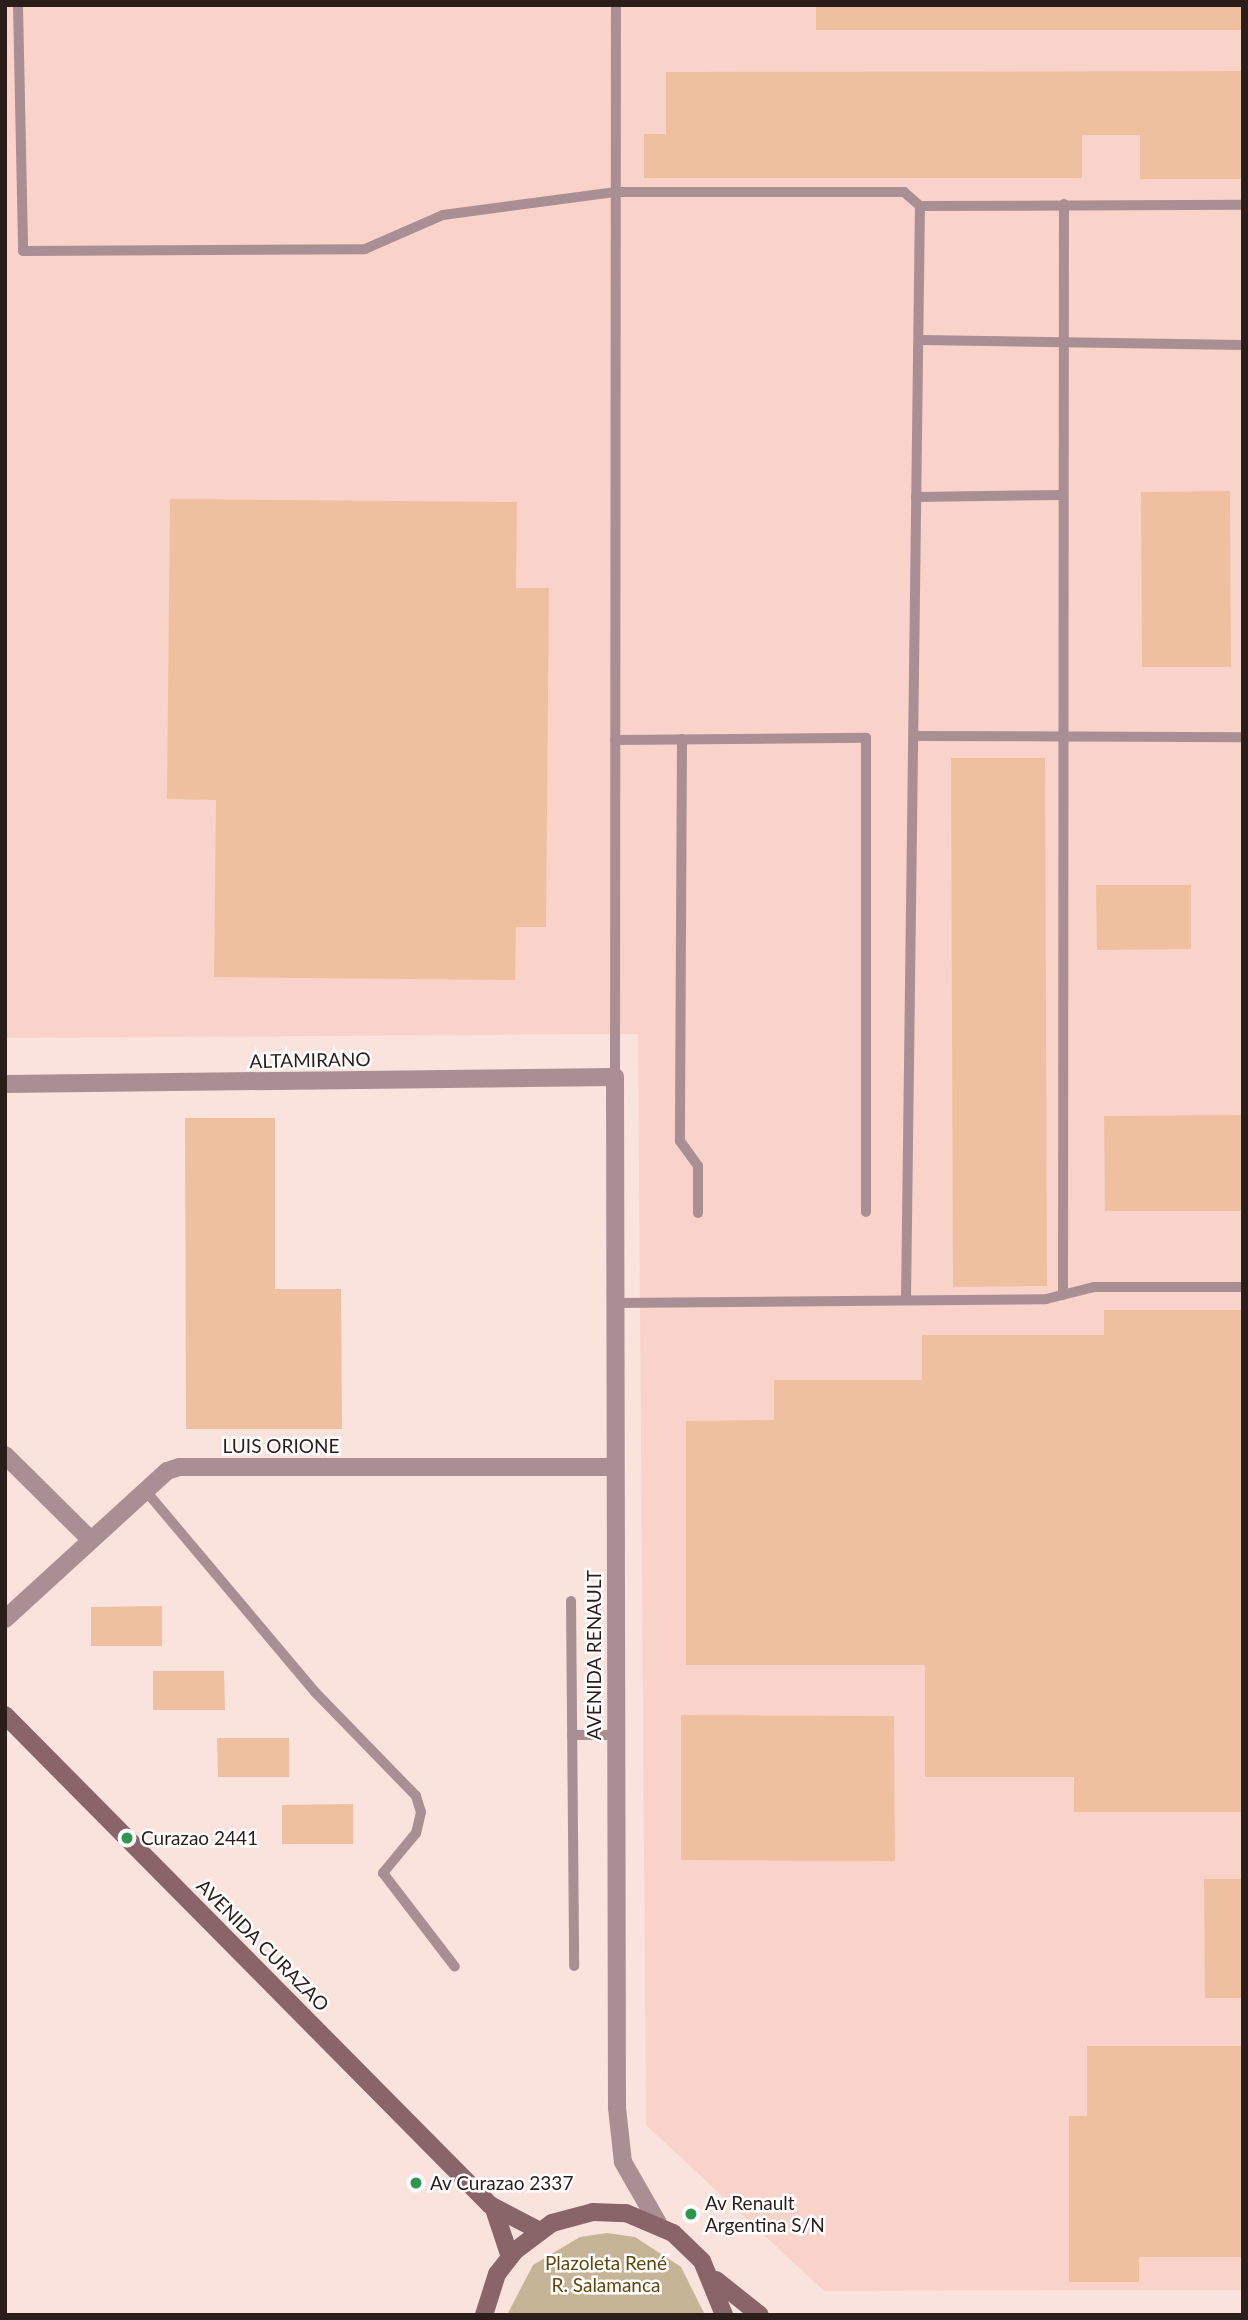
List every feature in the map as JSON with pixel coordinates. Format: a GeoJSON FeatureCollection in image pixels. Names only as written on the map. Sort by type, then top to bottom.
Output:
{"type":"FeatureCollection","features":[{"type":"Feature","properties":{"kind":"street","name":"ALTAMIRANO"},"geometry":{"type":"LineString","coordinates":[[5,1084],[615,1077]]}},
{"type":"Feature","properties":{"kind":"street","name":"AVENIDA RENAULT"},"geometry":{"type":"LineString","coordinates":[[615,1077],[618,2140],[623,2162],[658,2223]]}},
{"type":"Feature","properties":{"kind":"street"},"geometry":{"type":"LineString","coordinates":[[5,1455],[91,1540]]}},
{"type":"Feature","properties":{"kind":"street","name":"LUIS ORIONE"},"geometry":{"type":"LineString","coordinates":[[5,1619],[145,1490],[178,1468],[615,1468]]}},
{"type":"Feature","properties":{"kind":"street","name":"AVENIDA CURAZAO"},"geometry":{"type":"LineString","coordinates":[[5,1715],[490,2205],[505,2229],[510,2257]]}},
{"type":"Feature","properties":{"kind":"street","name":"AVENIDA CURAZAO"},"geometry":{"type":"LineString","coordinates":[[490,2205],[538,2230]]}},
{"type":"Feature","properties":{"kind":"street"},"geometry":{"type":"LineString","coordinates":[[484,2315],[510,2257],[538,2230],[593,2212],[658,2223],[708,2271],[760,2315]]}},
{"type":"Feature","properties":{"kind":"street"},"geometry":{"type":"LineString","coordinates":[[708,2271],[724,2315]]}},
{"type":"Feature","properties":{"kind":"lane"},"geometry":{"type":"LineString","coordinates":[[18,5],[23,251],[365,249],[443,215],[616,192],[904,192],[920,206],[1243,205]]}},
{"type":"Feature","properties":{"kind":"lane"},"geometry":{"type":"LineString","coordinates":[[615,1077],[616,5]]}},
{"type":"Feature","properties":{"kind":"lane"},"geometry":{"type":"LineString","coordinates":[[1063,1295],[1060,737],[1064,204]]}},
{"type":"Feature","properties":{"kind":"lane"},"geometry":{"type":"LineString","coordinates":[[906,1300],[920,206]]}},
{"type":"Feature","properties":{"kind":"lane"},"geometry":{"type":"LineString","coordinates":[[920,340],[1243,345]]}},
{"type":"Feature","properties":{"kind":"lane"},"geometry":{"type":"LineString","coordinates":[[916,497],[1061,495]]}},
{"type":"Feature","properties":{"kind":"lane"},"geometry":{"type":"LineString","coordinates":[[915,736],[1243,737]]}},
{"type":"Feature","properties":{"kind":"lane"},"geometry":{"type":"LineString","coordinates":[[615,740],[866,738],[866,1212]]}},
{"type":"Feature","properties":{"kind":"lane"},"geometry":{"type":"LineString","coordinates":[[682,739],[680,1141],[698,1166],[698,1213]]}},
{"type":"Feature","properties":{"kind":"lane"},"geometry":{"type":"LineString","coordinates":[[615,1303],[906,1300],[1063,1295],[1094,1287],[1243,1287]]}},
{"type":"Feature","properties":{"kind":"lane"},"geometry":{"type":"LineString","coordinates":[[145,1490],[315,1692],[416,1796],[416,1833],[383,1873],[455,1967]]}},
{"type":"Feature","properties":{"kind":"lane"},"geometry":{"type":"LineString","coordinates":[[570,1601],[574,1966]]}},
{"type":"Feature","properties":{"kind":"lane"},"geometry":{"type":"LineString","coordinates":[[572,1735],[615,1735]]}},
{"type":"Feature","properties":{"kind":"shaded area"},"geometry":{"type":"Polygon","coordinates":[[[7,5],[1243,5],[1243,2290],[824,2291],[646,2125],[638,1034],[5,1038],[7,5]]]}},
{"type":"Feature","properties":{"kind":"green space","name":"Plazoleta René R. Salamanca"},"geometry":{"type":"Polygon","coordinates":[[[607,2233],[635,2237],[681,2267],[705,2315],[507,2315],[533,2265],[580,2237],[607,2233]]]}},
{"type":"Feature","properties":{"kind":"building"},"geometry":{"type":"Polygon","coordinates":[[[816,5],[1243,5],[1243,30],[816,30],[816,5]]]}},
{"type":"Feature","properties":{"kind":"building"},"geometry":{"type":"Polygon","coordinates":[[[1243,71],[1243,179],[1140,179],[1140,135],[1082,135],[1082,178],[644,178],[644,134],[666,134],[666,72],[1243,71]]]}},
{"type":"Feature","properties":{"kind":"building"},"geometry":{"type":"Polygon","coordinates":[[[1230,491],[1231,667],[1142,667],[1141,492],[1230,491]]]}},
{"type":"Feature","properties":{"kind":"building"},"geometry":{"type":"Polygon","coordinates":[[[170,499],[517,502],[516,588],[549,588],[546,927],[516,927],[515,980],[214,977],[216,800],[167,799],[170,499]]]}},
{"type":"Feature","properties":{"kind":"building"},"geometry":{"type":"Polygon","coordinates":[[[951,758],[1045,758],[1047,1286],[953,1287],[951,758]]]}},
{"type":"Feature","properties":{"kind":"building"},"geometry":{"type":"Polygon","coordinates":[[[1096,885],[1191,885],[1191,949],[1097,950],[1096,885]]]}},
{"type":"Feature","properties":{"kind":"building"},"geometry":{"type":"Polygon","coordinates":[[[1243,1115],[1243,1211],[1105,1211],[1104,1116],[1243,1115]]]}},
{"type":"Feature","properties":{"kind":"building"},"geometry":{"type":"Polygon","coordinates":[[[185,1118],[275,1118],[275,1289],[341,1289],[342,1429],[186,1429],[185,1118]]]}},
{"type":"Feature","properties":{"kind":"building"},"geometry":{"type":"Polygon","coordinates":[[[1104,1310],[1243,1310],[1243,1812],[1074,1812],[1074,1777],[925,1777],[925,1665],[686,1665],[686,1421],[774,1420],[774,1380],[922,1380],[922,1335],[1104,1335],[1104,1310]]]}},
{"type":"Feature","properties":{"kind":"building"},"geometry":{"type":"Polygon","coordinates":[[[162,1606],[162,1646],[91,1646],[91,1607],[162,1606]]]}},
{"type":"Feature","properties":{"kind":"building"},"geometry":{"type":"Polygon","coordinates":[[[153,1671],[224,1671],[225,1710],[153,1710],[153,1671]]]}},
{"type":"Feature","properties":{"kind":"building"},"geometry":{"type":"Polygon","coordinates":[[[681,1715],[894,1716],[895,1861],[681,1860],[681,1715]]]}},
{"type":"Feature","properties":{"kind":"building"},"geometry":{"type":"Polygon","coordinates":[[[217,1738],[289,1738],[289,1777],[218,1777],[217,1738]]]}},
{"type":"Feature","properties":{"kind":"building"},"geometry":{"type":"Polygon","coordinates":[[[353,1804],[353,1844],[282,1844],[282,1805],[353,1804]]]}},
{"type":"Feature","properties":{"kind":"building"},"geometry":{"type":"Polygon","coordinates":[[[1204,1879],[1243,1879],[1243,1998],[1205,1998],[1204,1879]]]}},
{"type":"Feature","properties":{"kind":"building"},"geometry":{"type":"Polygon","coordinates":[[[1087,2046],[1243,2046],[1243,2257],[1139,2257],[1139,2282],[1069,2282],[1069,2116],[1087,2116],[1087,2046]]]}},
{"type":"Feature","properties":{"kind":"place","name":"Curazao 2441"},"geometry":{"type":"Point","coordinates":[127,1838]}},
{"type":"Feature","properties":{"kind":"place","name":"Av Curazao 2337"},"geometry":{"type":"Point","coordinates":[416,2183]}},
{"type":"Feature","properties":{"kind":"place","name":"Av Renault Argentina S/N"},"geometry":{"type":"Point","coordinates":[691,2214]}}]}
